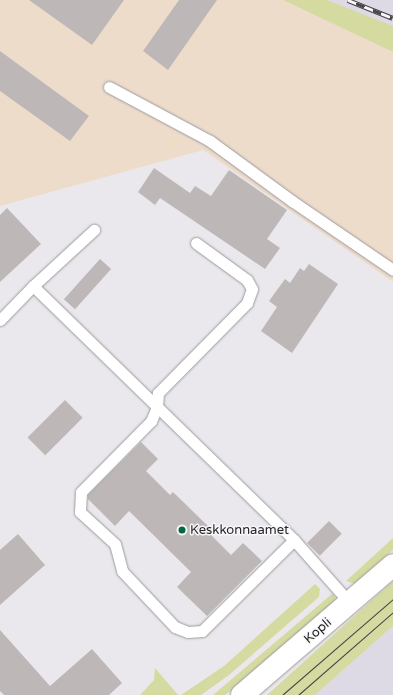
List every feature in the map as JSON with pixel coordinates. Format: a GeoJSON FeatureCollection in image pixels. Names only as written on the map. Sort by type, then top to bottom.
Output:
{"type":"FeatureCollection","features":[{"type":"Feature","properties":{"kind":"street","name":"Kopli"},"geometry":{"type":"LineString","coordinates":[[242,695],[393,565]]}},
{"type":"Feature","properties":{"kind":"lane"},"geometry":{"type":"LineString","coordinates":[[109,87],[210,141],[292,201],[393,270]]}},
{"type":"Feature","properties":{"kind":"lane"},"geometry":{"type":"LineString","coordinates":[[0,320],[33,286],[94,230]]}},
{"type":"Feature","properties":{"kind":"lane"},"geometry":{"type":"LineString","coordinates":[[196,243],[247,280],[252,289],[247,303],[158,392],[157,407],[151,420],[81,492],[78,503],[80,512],[115,544],[122,571],[176,627],[188,632],[202,631],[294,540]]}},
{"type":"Feature","properties":{"kind":"lane"},"geometry":{"type":"LineString","coordinates":[[33,286],[294,540],[350,603]]}},
{"type":"Feature","properties":{"kind":"shaded area"},"geometry":{"type":"Polygon","coordinates":[[[0,0],[283,0],[393,52],[393,282],[203,150],[0,206],[0,0]]]}},
{"type":"Feature","properties":{"kind":"shaded area"},"geometry":{"type":"Polygon","coordinates":[[[283,0],[393,0],[393,52],[283,0]]]}},
{"type":"Feature","properties":{"kind":"shaded area"},"geometry":{"type":"Polygon","coordinates":[[[393,626],[393,695],[315,695],[393,626]]]}},
{"type":"Feature","properties":{"kind":"green space"},"geometry":{"type":"Polygon","coordinates":[[[283,0],[327,0],[393,26],[393,52],[283,0]]]}},
{"type":"Feature","properties":{"kind":"green space"},"geometry":{"type":"Polygon","coordinates":[[[393,538],[393,550],[355,584],[346,581],[393,538]]]}},
{"type":"Feature","properties":{"kind":"green space"},"geometry":{"type":"Polygon","coordinates":[[[393,581],[393,626],[315,695],[267,695],[393,581]]]}},
{"type":"Feature","properties":{"kind":"green space"},"geometry":{"type":"Polygon","coordinates":[[[315,584],[320,589],[319,597],[229,675],[201,695],[181,695],[224,666],[315,584]]]}},
{"type":"Feature","properties":{"kind":"green space"},"geometry":{"type":"Polygon","coordinates":[[[333,593],[335,598],[333,605],[249,678],[225,695],[213,695],[333,593]]]}},
{"type":"Feature","properties":{"kind":"green space"},"geometry":{"type":"Polygon","coordinates":[[[155,668],[178,695],[140,695],[154,680],[155,668]]]}},
{"type":"Feature","properties":{"kind":"building"},"geometry":{"type":"Polygon","coordinates":[[[29,0],[124,0],[92,45],[29,0]]]}},
{"type":"Feature","properties":{"kind":"building"},"geometry":{"type":"Polygon","coordinates":[[[179,0],[217,0],[168,70],[143,51],[179,0]]]}},
{"type":"Feature","properties":{"kind":"building"},"geometry":{"type":"Polygon","coordinates":[[[0,51],[89,116],[70,141],[0,91],[0,51]]]}},
{"type":"Feature","properties":{"kind":"building"},"geometry":{"type":"Polygon","coordinates":[[[154,168],[190,193],[195,186],[211,196],[229,170],[287,210],[267,239],[280,248],[265,269],[160,198],[155,205],[138,192],[154,168]]]}},
{"type":"Feature","properties":{"kind":"building"},"geometry":{"type":"Polygon","coordinates":[[[7,208],[41,244],[0,282],[0,215],[7,208]]]}},
{"type":"Feature","properties":{"kind":"building"},"geometry":{"type":"Polygon","coordinates":[[[100,259],[111,269],[75,309],[64,299],[100,259]]]}},
{"type":"Feature","properties":{"kind":"building"},"geometry":{"type":"Polygon","coordinates":[[[309,264],[338,284],[292,353],[261,331],[277,307],[269,301],[285,279],[290,283],[300,268],[304,271],[309,264]]]}},
{"type":"Feature","properties":{"kind":"building"},"geometry":{"type":"Polygon","coordinates":[[[65,400],[83,418],[45,455],[28,437],[65,400]]]}},
{"type":"Feature","properties":{"kind":"building"},"geometry":{"type":"Polygon","coordinates":[[[141,442],[158,459],[146,471],[170,495],[173,492],[210,528],[207,531],[231,555],[243,543],[262,561],[207,616],[177,587],[191,572],[129,511],[115,526],[88,499],[88,495],[141,442]]]}},
{"type":"Feature","properties":{"kind":"building"},"geometry":{"type":"Polygon","coordinates":[[[329,521],[342,534],[320,556],[307,543],[329,521]]]}},
{"type":"Feature","properties":{"kind":"building"},"geometry":{"type":"Polygon","coordinates":[[[18,534],[45,565],[0,605],[0,550],[18,534]]]}},
{"type":"Feature","properties":{"kind":"building"},"geometry":{"type":"Polygon","coordinates":[[[0,630],[50,686],[92,649],[122,683],[109,695],[4,695],[0,691],[0,630]]]}},
{"type":"Feature","properties":{"kind":"tram line"},"geometry":{"type":"LineString","coordinates":[[282,695],[393,599]]}},
{"type":"Feature","properties":{"kind":"tram line"},"geometry":{"type":"LineString","coordinates":[[298,695],[393,612]]}},
{"type":"Feature","properties":{"kind":"railway"},"geometry":{"type":"LineString","coordinates":[[348,0],[393,18]]}},
{"type":"Feature","properties":{"kind":"place","name":"Keskkonnaamet"},"geometry":{"type":"Point","coordinates":[182,530]}}]}
